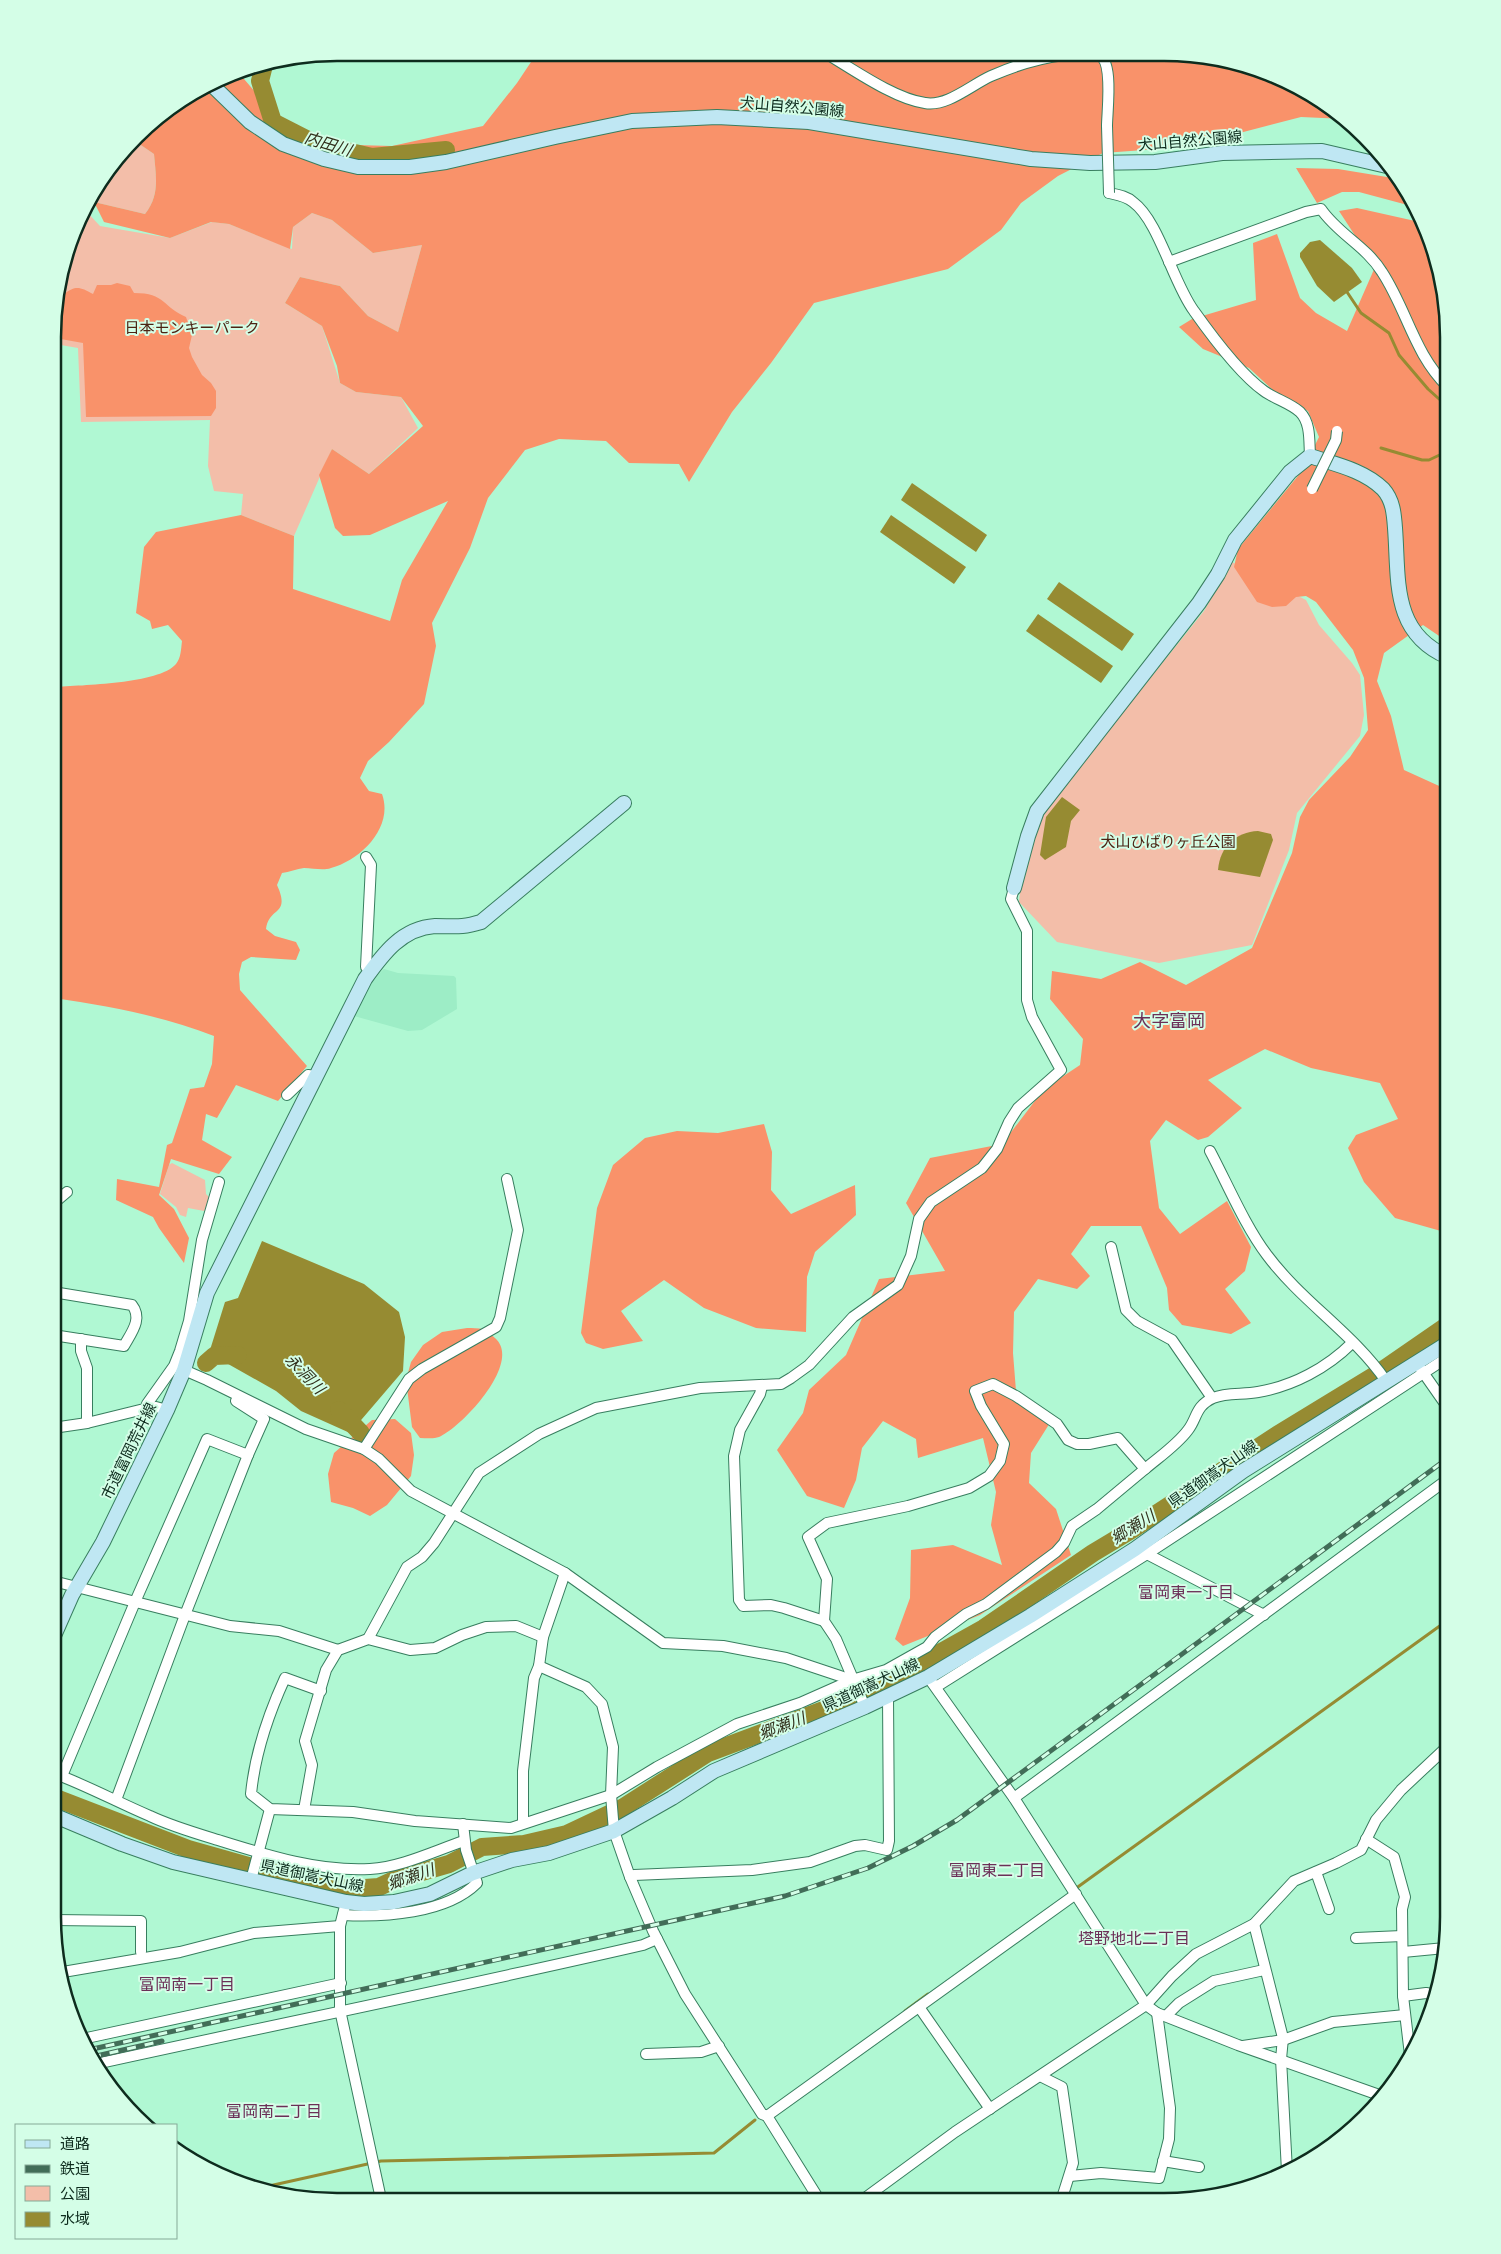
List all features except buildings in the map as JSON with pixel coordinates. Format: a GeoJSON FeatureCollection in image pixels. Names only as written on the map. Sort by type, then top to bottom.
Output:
{"type":"FeatureCollection","features":[{"type":"Feature","properties":{"kind":"main road","name":"犬山自然公園線"},"geometry":{"type":"LineString","coordinates":[[216,89],[250,122],[283,144],[324,160],[358,167],[410,167],[446,162],[555,136],[632,122],[717,117],[809,122],[1031,160],[1090,163],[1155,162],[1222,153],[1322,151],[1379,164]]}},
{"type":"Feature","properties":{"kind":"main road"},"geometry":{"type":"LineString","coordinates":[[1014,888],[1037,811],[1200,603],[1218,574],[1234,540],[1290,472],[1310,456],[1369,478],[1383,489],[1391,501],[1394,516],[1398,589],[1401,605],[1418,636],[1440,652]]}},
{"type":"Feature","properties":{"kind":"main road","name":"市道富岡荒井線"},"geometry":{"type":"LineString","coordinates":[[61,1620],[167,1410],[184,1370],[207,1294],[218,1270],[351,1005],[371,971],[393,944],[408,932],[433,926],[461,928],[481,922],[496,912],[624,803]]}},
{"type":"Feature","properties":{"kind":"main road","name":"県道御嵩犬山線"},"geometry":{"type":"LineString","coordinates":[[61,1818],[173,1862],[251,1880],[344,1909],[364,1904],[394,1902],[430,1894],[473,1873],[512,1860],[549,1852],[614,1831],[672,1798],[714,1771],[864,1705],[932,1682],[1030,1616],[1141,1551],[1244,1471],[1384,1379],[1420,1368],[1440,1350]]}},
{"type":"Feature","properties":{"kind":"street"},"geometry":{"type":"LineString","coordinates":[[840,61],[902,96],[928,104],[950,100],[965,89],[983,80],[1023,64],[1037,61]]}},
{"type":"Feature","properties":{"kind":"street"},"geometry":{"type":"LineString","coordinates":[[1106,61],[1109,70],[1107,126],[1109,193],[1124,196],[1148,217],[1192,309],[1245,374],[1263,390],[1300,412],[1307,425],[1310,456]]}},
{"type":"Feature","properties":{"kind":"street"},"geometry":{"type":"LineString","coordinates":[[1169,262],[1306,212],[1321,209],[1329,221],[1367,252],[1383,272],[1427,363],[1440,378]]}},
{"type":"Feature","properties":{"kind":"street"},"geometry":{"type":"LineString","coordinates":[[1312,489],[1336,440],[1337,431]]}},
{"type":"Feature","properties":{"kind":"street"},"geometry":{"type":"LineString","coordinates":[[366,857],[371,865],[366,967],[371,971]]}},
{"type":"Feature","properties":{"kind":"street"},"geometry":{"type":"LineString","coordinates":[[368,1639],[407,1567],[422,1557],[434,1543],[479,1473],[538,1434],[596,1408],[700,1388],[781,1384],[810,1365],[853,1317],[893,1290],[900,1282],[908,1264],[917,1224],[925,1208],[982,1168],[997,1150],[1009,1122],[1018,1108],[1061,1070],[1032,1017],[1026,1000],[1027,931],[1012,899],[1014,888]]}},
{"type":"Feature","properties":{"kind":"street"},"geometry":{"type":"LineString","coordinates":[[287,1095],[304,1077],[308,1075],[315,1076]]}},
{"type":"Feature","properties":{"kind":"street"},"geometry":{"type":"LineString","coordinates":[[1210,1151],[1266,1254],[1294,1286],[1339,1328],[1352,1343],[1360,1348],[1373,1362],[1384,1379]]}},
{"type":"Feature","properties":{"kind":"street"},"geometry":{"type":"LineString","coordinates":[[364,1449],[409,1379],[422,1369],[496,1327],[500,1318],[518,1230],[507,1178]]}},
{"type":"Feature","properties":{"kind":"street"},"geometry":{"type":"LineString","coordinates":[[148,1408],[147,1404],[174,1366],[180,1351],[188,1321],[202,1240],[218,1182]]}},
{"type":"Feature","properties":{"kind":"street"},"geometry":{"type":"LineString","coordinates":[[61,1197],[67,1192]]}},
{"type":"Feature","properties":{"kind":"street"},"geometry":{"type":"LineString","coordinates":[[1111,1247],[1126,1310],[1136,1321],[1172,1340],[1192,1366],[1212,1398]]}},
{"type":"Feature","properties":{"kind":"street"},"geometry":{"type":"LineString","coordinates":[[61,1293],[132,1305],[137,1312],[137,1320],[124,1346],[61,1336]]}},
{"type":"Feature","properties":{"kind":"street"},"geometry":{"type":"LineString","coordinates":[[81,1339],[81,1351],[87,1368],[87,1423]]}},
{"type":"Feature","properties":{"kind":"street"},"geometry":{"type":"LineString","coordinates":[[321,1691],[285,1678],[271,1709],[254,1767],[251,1794],[270,1809],[352,1812],[415,1822],[511,1828],[611,1795],[657,1767],[737,1724],[800,1703],[852,1680],[886,1670],[927,1647],[935,1637],[966,1614],[986,1604],[1056,1552],[1064,1543],[1072,1526],[1097,1509],[1189,1430],[1196,1411],[1212,1398],[1237,1393],[1256,1392],[1290,1383],[1338,1356],[1352,1343]]}},
{"type":"Feature","properties":{"kind":"street"},"geometry":{"type":"LineString","coordinates":[[1264,1615],[1141,1551],[1420,1368],[1440,1360]]}},
{"type":"Feature","properties":{"kind":"street"},"geometry":{"type":"LineString","coordinates":[[1420,1368],[1440,1397]]}},
{"type":"Feature","properties":{"kind":"street"},"geometry":{"type":"LineString","coordinates":[[184,1370],[306,1429],[364,1449],[379,1459],[411,1491],[565,1573],[663,1644],[723,1646],[786,1658],[852,1680]]}},
{"type":"Feature","properties":{"kind":"street"},"geometry":{"type":"LineString","coordinates":[[116,1800],[185,1615],[264,1418],[209,1384],[207,1380]]}},
{"type":"Feature","properties":{"kind":"street"},"geometry":{"type":"LineString","coordinates":[[864,1705],[836,1639],[824,1621],[827,1579],[808,1537],[827,1523],[908,1506],[969,1488],[989,1476],[1000,1461],[1004,1444],[981,1406],[975,1391],[993,1384],[1016,1396],[1057,1424],[1068,1440],[1077,1444],[1118,1438],[1145,1469]]}},
{"type":"Feature","properties":{"kind":"street"},"geometry":{"type":"LineString","coordinates":[[762,1386],[760,1394],[740,1430],[734,1456],[739,1600],[743,1606],[772,1605],[824,1621]]}},
{"type":"Feature","properties":{"kind":"street"},"geometry":{"type":"LineString","coordinates":[[61,1427],[87,1423],[148,1408],[156,1407],[167,1410]]}},
{"type":"Feature","properties":{"kind":"street"},"geometry":{"type":"LineString","coordinates":[[61,1766],[207,1440],[248,1455]]}},
{"type":"Feature","properties":{"kind":"street"},"geometry":{"type":"LineString","coordinates":[[1014,1798],[1440,1485]]}},
{"type":"Feature","properties":{"kind":"street"},"geometry":{"type":"LineString","coordinates":[[523,1823],[523,1771],[526,1732],[534,1678],[539,1666],[543,1637],[565,1573]]}},
{"type":"Feature","properties":{"kind":"street"},"geometry":{"type":"LineString","coordinates":[[61,1583],[230,1626],[278,1631],[338,1650],[368,1639],[410,1650],[435,1648],[486,1626],[516,1626],[543,1637]]}},
{"type":"Feature","properties":{"kind":"street"},"geometry":{"type":"LineString","coordinates":[[304,1810],[312,1765],[305,1741],[326,1670],[338,1650]]}},
{"type":"Feature","properties":{"kind":"street"},"geometry":{"type":"LineString","coordinates":[[539,1666],[586,1687],[602,1704],[612,1747],[611,1795],[614,1831],[630,1877],[657,1939],[685,1994],[762,2114],[767,2116],[816,2193]]}},
{"type":"Feature","properties":{"kind":"street"},"geometry":{"type":"LineString","coordinates":[[932,1682],[1014,1798],[1146,2005],[1162,2014],[1373,2096]]}},
{"type":"Feature","properties":{"kind":"street"},"geometry":{"type":"LineString","coordinates":[[630,1877],[634,1875],[752,1870],[810,1862],[855,1846],[865,1845],[887,1850],[889,1841],[888,1696]]}},
{"type":"Feature","properties":{"kind":"street"},"geometry":{"type":"LineString","coordinates":[[871,2193],[990,2109],[1146,2005],[1172,1976],[1196,1954],[1254,1924],[1294,1881],[1361,1850],[1376,1820],[1395,1798],[1440,1754]]}},
{"type":"Feature","properties":{"kind":"street"},"geometry":{"type":"LineString","coordinates":[[61,1777],[151,1817],[258,1853],[317,1865],[343,1869],[371,1869],[465,1845]]}},
{"type":"Feature","properties":{"kind":"street"},"geometry":{"type":"LineString","coordinates":[[251,1880],[270,1809]]}},
{"type":"Feature","properties":{"kind":"street"},"geometry":{"type":"LineString","coordinates":[[463,1824],[465,1845],[473,1873]]}},
{"type":"Feature","properties":{"kind":"street"},"geometry":{"type":"LineString","coordinates":[[1366,1839],[1394,1857],[1405,1897],[1402,1908],[1403,1996],[1409,2043]]}},
{"type":"Feature","properties":{"kind":"street"},"geometry":{"type":"LineString","coordinates":[[1316,1872],[1329,1910]]}},
{"type":"Feature","properties":{"kind":"street"},"geometry":{"type":"LineString","coordinates":[[767,2116],[918,2008],[1073,1890]]}},
{"type":"Feature","properties":{"kind":"street"},"geometry":{"type":"LineString","coordinates":[[344,1909],[340,1926],[340,2010],[380,2193]]}},
{"type":"Feature","properties":{"kind":"street"},"geometry":{"type":"LineString","coordinates":[[61,1920],[141,1921],[141,1952]]}},
{"type":"Feature","properties":{"kind":"street"},"geometry":{"type":"LineString","coordinates":[[1254,1924],[1282,2040],[1281,2059],[1287,2164]]}},
{"type":"Feature","properties":{"kind":"street"},"geometry":{"type":"LineString","coordinates":[[67,1971],[180,1952],[254,1933],[340,1926]]}},
{"type":"Feature","properties":{"kind":"street"},"geometry":{"type":"LineString","coordinates":[[1356,1938],[1402,1936]]}},
{"type":"Feature","properties":{"kind":"street"},"geometry":{"type":"LineString","coordinates":[[103,2062],[340,2010],[497,1978],[657,1939]]}},
{"type":"Feature","properties":{"kind":"street"},"geometry":{"type":"LineString","coordinates":[[1403,1952],[1437,1949]]}},
{"type":"Feature","properties":{"kind":"street"},"geometry":{"type":"LineString","coordinates":[[1162,2014],[1214,1981],[1264,1970]]}},
{"type":"Feature","properties":{"kind":"street"},"geometry":{"type":"LineString","coordinates":[[89,2037],[341,1983]]}},
{"type":"Feature","properties":{"kind":"street"},"geometry":{"type":"LineString","coordinates":[[1403,1996],[1428,1995]]}},
{"type":"Feature","properties":{"kind":"street"},"geometry":{"type":"LineString","coordinates":[[918,2008],[990,2109]]}},
{"type":"Feature","properties":{"kind":"street"},"geometry":{"type":"LineString","coordinates":[[1070,2176],[1101,2173],[1159,2178],[1169,2140],[1170,2108],[1162,2014]]}},
{"type":"Feature","properties":{"kind":"street"},"geometry":{"type":"LineString","coordinates":[[1242,2046],[1247,2043],[1282,2040],[1333,2022],[1406,2015]]}},
{"type":"Feature","properties":{"kind":"street"},"geometry":{"type":"LineString","coordinates":[[646,2054],[700,2052],[719,2046]]}},
{"type":"Feature","properties":{"kind":"street"},"geometry":{"type":"LineString","coordinates":[[1040,2076],[1062,2086],[1073,2163],[1064,2193]]}},
{"type":"Feature","properties":{"kind":"street"},"geometry":{"type":"LineString","coordinates":[[1163,2161],[1198,2167]]}},
{"type":"Feature","properties":{"kind":"shaded area"},"geometry":{"type":"Polygon","coordinates":[[[532,61],[1164,61],[1218,67],[1253,76],[1302,98],[1333,118],[1301,117],[1186,147],[1103,153],[1058,176],[1021,203],[1001,230],[948,269],[814,303],[771,363],[732,412],[689,482],[679,464],[629,463],[606,441],[559,439],[525,450],[488,498],[470,548],[432,623],[436,646],[424,704],[389,742],[368,761],[360,778],[369,791],[382,794],[383,818],[379,830],[363,850],[342,864],[328,869],[304,868],[282,873],[277,885],[282,902],[268,922],[266,929],[275,936],[296,942],[300,950],[296,960],[251,957],[242,962],[239,974],[240,990],[307,1066],[278,1101],[236,1085],[217,1118],[206,1114],[202,1140],[232,1157],[219,1174],[171,1159],[159,1195],[174,1209],[189,1238],[184,1263],[153,1217],[116,1200],[117,1179],[159,1187],[167,1145],[172,1143],[190,1089],[204,1087],[212,1064],[214,1036],[135,1012],[61,999],[61,687],[137,680],[167,671],[178,662],[182,641],[168,625],[152,629],[150,621],[136,613],[144,547],[156,532],[241,515],[294,536],[293,589],[390,621],[402,580],[448,501],[370,535],[343,536],[335,528],[319,475],[332,449],[369,474],[423,426],[401,397],[356,392],[340,383],[337,366],[322,326],[285,303],[300,277],[340,286],[368,316],[398,332],[422,245],[373,253],[332,220],[312,213],[293,227],[290,249],[229,224],[211,222],[170,238],[104,222],[95,204],[96,203],[145,214],[153,200],[156,178],[154,154],[140,144],[169,118],[199,98],[243,78],[286,128],[319,144],[392,146],[483,126],[532,61]]]}},
{"type":"Feature","properties":{"kind":"shaded area"},"geometry":{"type":"Polygon","coordinates":[[[1296,168],[1338,169],[1389,177],[1406,205],[1359,192],[1342,192],[1317,203],[1296,168]]]}},
{"type":"Feature","properties":{"kind":"shaded area"},"geometry":{"type":"Polygon","coordinates":[[[1357,208],[1414,221],[1430,266],[1439,319],[1440,637],[1423,625],[1384,653],[1377,681],[1391,716],[1404,770],[1440,786],[1440,1231],[1395,1218],[1364,1182],[1348,1148],[1356,1135],[1398,1119],[1380,1083],[1311,1068],[1265,1049],[1208,1080],[1242,1108],[1208,1137],[1198,1140],[1166,1120],[1150,1141],[1159,1208],[1180,1234],[1227,1201],[1251,1247],[1245,1271],[1225,1289],[1251,1323],[1231,1334],[1182,1325],[1169,1310],[1167,1288],[1141,1226],[1091,1226],[1071,1254],[1090,1276],[1077,1289],[1038,1279],[1014,1312],[1013,1353],[1016,1391],[1053,1418],[1031,1453],[1029,1483],[1056,1509],[1071,1555],[980,1615],[903,1646],[895,1639],[910,1598],[911,1550],[953,1545],[1002,1565],[991,1525],[996,1492],[983,1438],[918,1458],[916,1439],[883,1421],[862,1448],[856,1480],[844,1508],[807,1496],[777,1450],[803,1413],[809,1390],[846,1355],[879,1279],[945,1271],[906,1203],[930,1158],[1002,1144],[1044,1089],[1080,1065],[1083,1039],[1050,999],[1052,971],[1101,979],[1140,962],[1186,985],[1252,948],[1292,853],[1300,817],[1309,800],[1350,757],[1368,730],[1364,678],[1353,650],[1316,602],[1306,596],[1296,597],[1286,606],[1272,607],[1257,602],[1234,567],[1238,549],[1302,471],[1319,437],[1308,411],[1274,391],[1249,368],[1203,349],[1179,327],[1192,319],[1256,300],[1253,243],[1277,234],[1300,298],[1316,313],[1347,331],[1379,258],[1356,237],[1339,211],[1357,208]]]}},
{"type":"Feature","properties":{"kind":"shaded area"},"geometry":{"type":"Polygon","coordinates":[[[117,283],[130,286],[134,293],[152,295],[186,317],[192,335],[189,348],[192,357],[202,375],[211,383],[216,391],[216,408],[211,416],[86,417],[83,343],[61,339],[65,293],[75,288],[93,294],[97,285],[117,283]]]}},
{"type":"Feature","properties":{"kind":"shaded area"},"geometry":{"type":"Polygon","coordinates":[[[384,969],[398,973],[454,976],[456,978],[457,1009],[422,1030],[408,1031],[354,1016],[371,981],[384,969]]]}},
{"type":"Feature","properties":{"kind":"shaded area"},"geometry":{"type":"Polygon","coordinates":[[[764,1124],[772,1152],[771,1190],[791,1214],[855,1185],[856,1215],[815,1252],[807,1277],[806,1332],[756,1328],[704,1308],[664,1280],[621,1311],[643,1341],[603,1349],[586,1343],[581,1333],[597,1208],[613,1165],[645,1138],[677,1131],[718,1133],[764,1124]]]}},
{"type":"Feature","properties":{"kind":"shaded area"},"geometry":{"type":"Polygon","coordinates":[[[467,1328],[486,1330],[495,1338],[502,1349],[501,1362],[496,1377],[474,1408],[449,1431],[437,1438],[420,1438],[412,1427],[406,1380],[411,1362],[423,1345],[442,1332],[467,1328]]]}},
{"type":"Feature","properties":{"kind":"shaded area"},"geometry":{"type":"Polygon","coordinates":[[[395,1419],[411,1433],[414,1455],[411,1476],[387,1505],[370,1516],[353,1508],[331,1502],[328,1474],[334,1453],[372,1420],[395,1419]]]}},
{"type":"Feature","properties":{"kind":"green space"},"geometry":{"type":"Polygon","coordinates":[[[140,144],[154,154],[156,178],[153,200],[145,214],[96,203],[118,169],[140,144]]]}},
{"type":"Feature","properties":{"kind":"green space","name":"日本モンキーパーク"},"geometry":{"type":"Polygon","coordinates":[[[312,213],[332,220],[373,253],[422,245],[398,332],[368,316],[340,286],[300,277],[285,303],[322,326],[340,383],[356,392],[401,397],[418,428],[369,474],[332,449],[294,536],[241,515],[243,494],[214,491],[208,466],[210,420],[81,422],[78,348],[61,345],[62,319],[71,266],[82,231],[90,215],[100,226],[170,238],[212,222],[229,224],[292,249],[293,227],[312,213]]]}},
{"type":"Feature","properties":{"kind":"green space","name":"犬山ひばりヶ丘公園"},"geometry":{"type":"Polygon","coordinates":[[[1232,562],[1306,600],[1319,625],[1360,675],[1364,715],[1360,736],[1297,813],[1289,850],[1252,945],[1159,963],[1057,942],[1019,902],[1022,878],[1028,855],[1044,811],[1204,611],[1232,562]]]}},
{"type":"Feature","properties":{"kind":"green space"},"geometry":{"type":"Polygon","coordinates":[[[172,1163],[205,1180],[206,1194],[211,1199],[209,1207],[204,1211],[188,1208],[186,1217],[180,1215],[176,1207],[160,1194],[169,1165],[172,1163]]]}},
{"type":"Feature","properties":{"kind":"water"},"geometry":{"type":"Polygon","coordinates":[[[1320,240],[1352,268],[1362,282],[1334,302],[1317,286],[1300,257],[1300,253],[1310,242],[1320,240]]]}},
{"type":"Feature","properties":{"kind":"water"},"geometry":{"type":"Polygon","coordinates":[[[912,483],[987,535],[976,552],[901,500],[912,483]]]}},
{"type":"Feature","properties":{"kind":"water"},"geometry":{"type":"Polygon","coordinates":[[[891,515],[966,567],[954,584],[880,532],[891,515]]]}},
{"type":"Feature","properties":{"kind":"water"},"geometry":{"type":"Polygon","coordinates":[[[1059,582],[1134,634],[1122,651],[1047,599],[1059,582]]]}},
{"type":"Feature","properties":{"kind":"water"},"geometry":{"type":"Polygon","coordinates":[[[1038,614],[1113,666],[1101,683],[1026,631],[1038,614]]]}},
{"type":"Feature","properties":{"kind":"water"},"geometry":{"type":"Polygon","coordinates":[[[1062,797],[1080,810],[1071,821],[1066,847],[1045,860],[1040,855],[1046,817],[1062,797]]]}},
{"type":"Feature","properties":{"kind":"water"},"geometry":{"type":"Polygon","coordinates":[[[1258,831],[1271,834],[1273,840],[1260,877],[1218,870],[1222,854],[1230,842],[1243,834],[1258,831]]]}},
{"type":"Feature","properties":{"kind":"water"},"geometry":{"type":"Polygon","coordinates":[[[262,1241],[364,1284],[399,1312],[405,1337],[403,1371],[350,1433],[301,1411],[276,1391],[214,1356],[210,1350],[225,1302],[238,1298],[262,1241]]]}},
{"type":"Feature","properties":{"kind":"waterway","name":"内田川"},"geometry":{"type":"LineString","coordinates":[[262,72],[260,81],[273,122],[316,144],[372,157],[446,150]]}},
{"type":"Feature","properties":{"kind":"waterway"},"geometry":{"type":"LineString","coordinates":[[1347,292],[1361,313],[1389,333],[1399,355],[1428,389],[1440,400]]}},
{"type":"Feature","properties":{"kind":"waterway"},"geometry":{"type":"LineString","coordinates":[[1381,448],[1422,460],[1429,460],[1440,455]]}},
{"type":"Feature","properties":{"kind":"waterway","name":"郷瀬川"},"geometry":{"type":"LineString","coordinates":[[61,1800],[188,1849],[299,1880],[350,1889],[379,1887],[394,1880],[449,1864],[482,1847],[524,1844],[567,1834],[622,1808],[708,1753],[864,1695],[984,1628],[1093,1553],[1277,1435],[1377,1374],[1440,1331]]}},
{"type":"Feature","properties":{"kind":"waterway","name":"永洞川"},"geometry":{"type":"LineString","coordinates":[[206,1363],[214,1356],[238,1355]]}},
{"type":"Feature","properties":{"kind":"waterway","name":"永洞川"},"geometry":{"type":"LineString","coordinates":[[339,1410],[361,1433]]}},
{"type":"Feature","properties":{"kind":"waterway"},"geometry":{"type":"LineString","coordinates":[[1075,1889],[1440,1626]]}},
{"type":"Feature","properties":{"kind":"waterway"},"geometry":{"type":"LineString","coordinates":[[905,2011],[928,1994]]}},
{"type":"Feature","properties":{"kind":"waterway"},"geometry":{"type":"LineString","coordinates":[[274,2185],[381,2161],[714,2153],[755,2120]]}},
{"type":"Feature","properties":{"kind":"railway"},"geometry":{"type":"LineString","coordinates":[[95,2049],[785,1896],[868,1868],[913,1846],[957,1820],[1440,1464]]}},
{"type":"Feature","properties":{"kind":"railway"},"geometry":{"type":"LineString","coordinates":[[98,2056],[162,2041]]}},
{"type":"Feature","properties":{"kind":"district","name":"大字富岡"},"geometry":{"type":"Point","coordinates":[1169,1020]}},
{"type":"Feature","properties":{"kind":"district","name":"富岡東一丁目"},"geometry":{"type":"Point","coordinates":[1186,1592]}},
{"type":"Feature","properties":{"kind":"district","name":"富岡東二丁目"},"geometry":{"type":"Point","coordinates":[997,1870]}},
{"type":"Feature","properties":{"kind":"district","name":"塔野地北二丁目"},"geometry":{"type":"Point","coordinates":[1134,1938]}},
{"type":"Feature","properties":{"kind":"district","name":"富岡南一丁目"},"geometry":{"type":"Point","coordinates":[187,1984]}},
{"type":"Feature","properties":{"kind":"district","name":"富岡南二丁目"},"geometry":{"type":"Point","coordinates":[274,2111]}}]}
